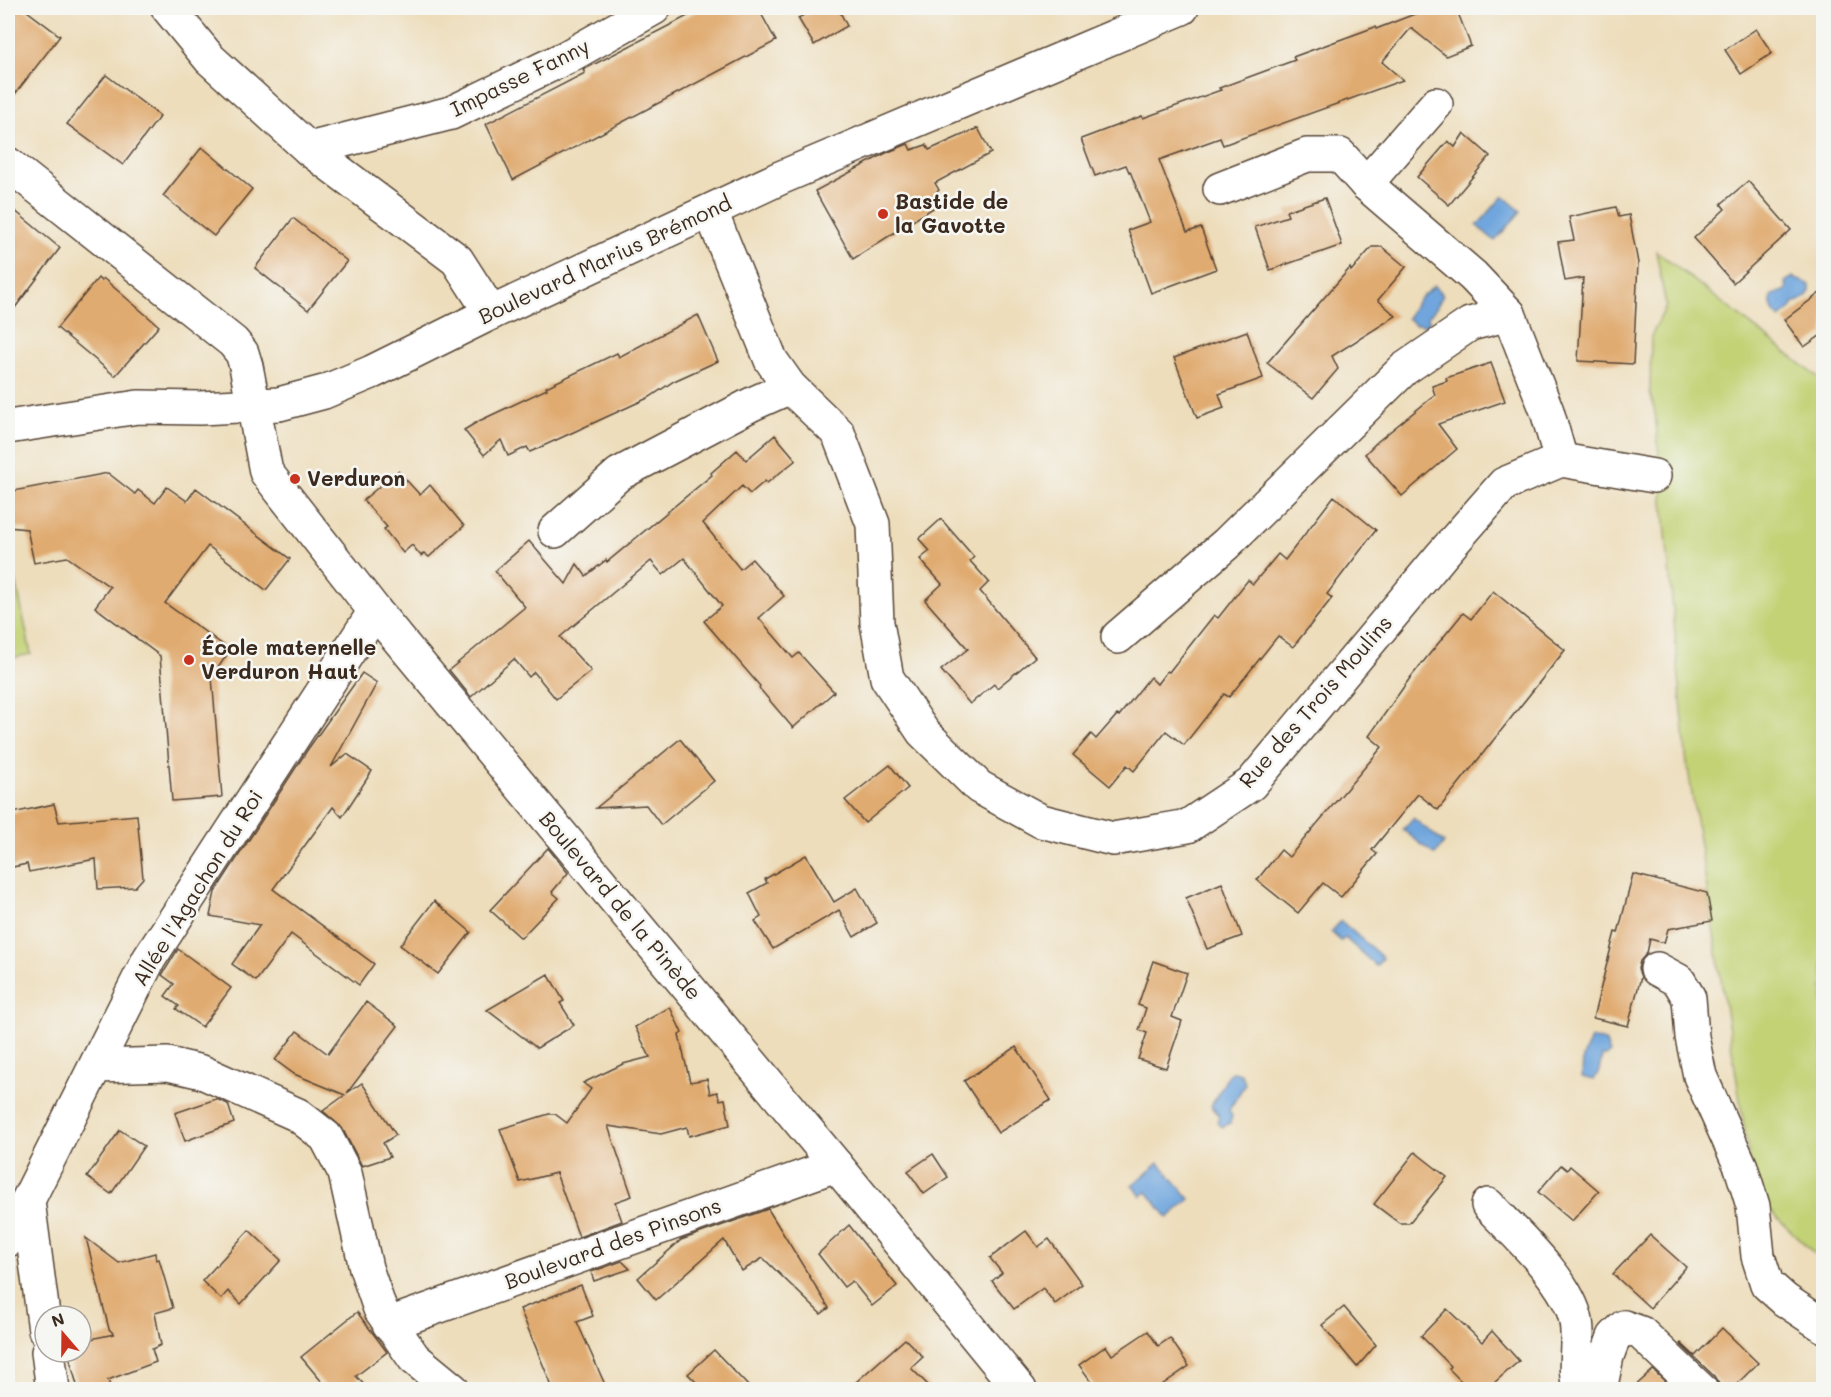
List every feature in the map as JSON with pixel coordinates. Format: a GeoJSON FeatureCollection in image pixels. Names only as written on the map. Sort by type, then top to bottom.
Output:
{"type":"FeatureCollection","features":[{"type":"Feature","properties":{"kind":"street"},"geometry":{"type":"LineString","coordinates":[[168,8],[210,59],[309,149],[457,260],[491,313]]}},
{"type":"Feature","properties":{"kind":"street","name":"Impasse Fanny"},"geometry":{"type":"LineString","coordinates":[[309,149],[451,113],[567,57],[654,8]]}},
{"type":"Feature","properties":{"kind":"street","name":"Boulevard Marius Brémond"},"geometry":{"type":"LineString","coordinates":[[8,427],[138,407],[279,404],[324,392],[372,372],[491,313],[780,178],[1182,8]]}},
{"type":"Feature","properties":{"kind":"street"},"geometry":{"type":"LineString","coordinates":[[1366,184],[1436,104]]}},
{"type":"Feature","properties":{"kind":"street"},"geometry":{"type":"LineString","coordinates":[[1220,189],[1307,154],[1340,155],[1366,184],[1473,276],[1509,314],[1547,411],[1561,460],[1654,476]]}},
{"type":"Feature","properties":{"kind":"street","name":"Boulevard de la Pinède"},"geometry":{"type":"LineString","coordinates":[[8,164],[233,342],[244,359],[266,472],[375,611],[1020,1389]]}},
{"type":"Feature","properties":{"kind":"street","name":"Rue des Trois Moulins"},"geometry":{"type":"LineString","coordinates":[[711,212],[771,360],[790,387],[838,433],[858,483],[873,524],[877,623],[887,678],[923,732],[979,787],[1041,821],[1113,839],[1188,826],[1251,784],[1412,590],[1504,484],[1561,460]]}},
{"type":"Feature","properties":{"kind":"street"},"geometry":{"type":"LineString","coordinates":[[1118,637],[1226,544],[1404,369],[1470,324],[1509,314]]}},
{"type":"Feature","properties":{"kind":"street"},"geometry":{"type":"LineString","coordinates":[[555,531],[619,474],[752,404],[790,387]]}},
{"type":"Feature","properties":{"kind":"street","name":"Allée l'Agachon du Roi"},"geometry":{"type":"LineString","coordinates":[[8,1240],[148,959],[375,611]]}},
{"type":"Feature","properties":{"kind":"street"},"geometry":{"type":"LineString","coordinates":[[1657,969],[1679,981],[1689,998],[1692,1037],[1700,1076],[1741,1167],[1753,1206],[1758,1256],[1767,1284],[1785,1300],[1824,1326]]}},
{"type":"Feature","properties":{"kind":"street"},"geometry":{"type":"LineString","coordinates":[[96,1066],[168,1064],[202,1072],[298,1115],[326,1137],[345,1173],[366,1268],[380,1309],[414,1358],[453,1389]]}},
{"type":"Feature","properties":{"kind":"street","name":"Boulevard des Pinsons"},"geometry":{"type":"LineString","coordinates":[[389,1324],[836,1165]]}},
{"type":"Feature","properties":{"kind":"street"},"geometry":{"type":"LineString","coordinates":[[28,1201],[42,1304]]}},
{"type":"Feature","properties":{"kind":"street"},"geometry":{"type":"LineString","coordinates":[[1488,1205],[1534,1253],[1565,1294],[1576,1321],[1576,1378],[1580,1389]]}},
{"type":"Feature","properties":{"kind":"street"},"geometry":{"type":"LineString","coordinates":[[1600,1389],[1607,1356],[1614,1337],[1624,1327],[1641,1332],[1701,1389]]}},
{"type":"Feature","properties":{"kind":"street"},"geometry":{"type":"LineString","coordinates":[[50,1364],[53,1389]]}},
{"type":"Feature","properties":{"kind":"green space"},"geometry":{"type":"Polygon","coordinates":[[[1656,251],[1823,381],[1823,1262],[1755,1196],[1686,756],[1655,412],[1650,393],[1651,337],[1666,306],[1656,251]]]}},
{"type":"Feature","properties":{"kind":"green space"},"geometry":{"type":"Polygon","coordinates":[[[12,563],[31,654],[8,659],[8,564],[12,563]]]}},
{"type":"Feature","properties":{"kind":"water"},"geometry":{"type":"Polygon","coordinates":[[[1503,196],[1521,211],[1495,241],[1477,226],[1503,196]]]}},
{"type":"Feature","properties":{"kind":"water"},"geometry":{"type":"Polygon","coordinates":[[[1793,277],[1810,285],[1810,291],[1807,297],[1794,303],[1791,309],[1780,318],[1772,308],[1772,295],[1785,291],[1787,287],[1785,282],[1793,277]]]}},
{"type":"Feature","properties":{"kind":"water"},"geometry":{"type":"Polygon","coordinates":[[[1434,286],[1443,295],[1428,317],[1430,321],[1426,326],[1416,325],[1407,318],[1418,300],[1434,286]]]}},
{"type":"Feature","properties":{"kind":"water"},"geometry":{"type":"Polygon","coordinates":[[[1413,818],[1444,843],[1435,855],[1403,830],[1413,818]]]}},
{"type":"Feature","properties":{"kind":"water"},"geometry":{"type":"Polygon","coordinates":[[[1341,921],[1383,958],[1376,966],[1345,938],[1341,941],[1331,932],[1341,921]]]}},
{"type":"Feature","properties":{"kind":"water"},"geometry":{"type":"Polygon","coordinates":[[[1591,1039],[1605,1041],[1610,1053],[1602,1056],[1599,1071],[1594,1080],[1582,1077],[1583,1057],[1591,1039]]]}},
{"type":"Feature","properties":{"kind":"water"},"geometry":{"type":"Polygon","coordinates":[[[1230,1073],[1241,1074],[1245,1084],[1229,1110],[1232,1116],[1230,1123],[1223,1127],[1217,1123],[1219,1115],[1211,1106],[1230,1073]]]}},
{"type":"Feature","properties":{"kind":"water"},"geometry":{"type":"Polygon","coordinates":[[[1159,1163],[1190,1199],[1168,1218],[1147,1192],[1141,1196],[1132,1185],[1159,1163]]]}},
{"type":"Feature","properties":{"kind":"building"},"geometry":{"type":"Polygon","coordinates":[[[8,8],[23,8],[60,36],[8,103],[8,8]]]}},
{"type":"Feature","properties":{"kind":"building"},"geometry":{"type":"Polygon","coordinates":[[[703,8],[758,8],[776,41],[513,180],[486,124],[585,73],[583,70],[703,8]]]}},
{"type":"Feature","properties":{"kind":"building"},"geometry":{"type":"Polygon","coordinates":[[[818,8],[838,8],[847,26],[814,45],[798,18],[818,8]]]}},
{"type":"Feature","properties":{"kind":"building"},"geometry":{"type":"Polygon","coordinates":[[[1430,8],[1456,8],[1471,46],[1446,56],[1411,28],[1382,62],[1403,80],[1223,145],[1220,138],[1159,160],[1187,232],[1201,228],[1216,269],[1151,293],[1128,230],[1150,222],[1130,171],[1126,165],[1095,176],[1081,139],[1221,90],[1219,88],[1295,60],[1293,57],[1430,8]]]}},
{"type":"Feature","properties":{"kind":"building"},"geometry":{"type":"Polygon","coordinates":[[[1756,29],[1772,53],[1741,74],[1725,50],[1756,29]]]}},
{"type":"Feature","properties":{"kind":"building"},"geometry":{"type":"Polygon","coordinates":[[[106,75],[160,116],[123,165],[67,124],[106,75]]]}},
{"type":"Feature","properties":{"kind":"building","name":"Bastide de la Gavotte"},"geometry":{"type":"Polygon","coordinates":[[[978,128],[991,153],[935,183],[939,190],[935,193],[941,203],[853,259],[815,191],[886,153],[908,144],[911,150],[926,145],[929,150],[978,128]]]}},
{"type":"Feature","properties":{"kind":"building"},"geometry":{"type":"Polygon","coordinates":[[[1464,133],[1490,156],[1449,205],[1417,177],[1448,141],[1455,147],[1464,133]]]}},
{"type":"Feature","properties":{"kind":"building"},"geometry":{"type":"Polygon","coordinates":[[[202,147],[252,189],[214,236],[163,196],[202,147]]]}},
{"type":"Feature","properties":{"kind":"building"},"geometry":{"type":"Polygon","coordinates":[[[1748,181],[1791,230],[1733,283],[1694,238],[1725,209],[1721,204],[1748,181]]]}},
{"type":"Feature","properties":{"kind":"building"},"geometry":{"type":"Polygon","coordinates":[[[1325,198],[1342,245],[1270,270],[1255,227],[1288,216],[1286,211],[1325,198]]]}},
{"type":"Feature","properties":{"kind":"building"},"geometry":{"type":"Polygon","coordinates":[[[8,205],[60,248],[8,317],[8,205]]]}},
{"type":"Feature","properties":{"kind":"building"},"geometry":{"type":"Polygon","coordinates":[[[1616,207],[1619,217],[1629,215],[1638,263],[1633,364],[1578,361],[1583,278],[1565,281],[1558,242],[1574,240],[1569,217],[1616,207]]]}},
{"type":"Feature","properties":{"kind":"building"},"geometry":{"type":"Polygon","coordinates":[[[293,218],[347,261],[308,310],[255,268],[293,218]]]}},
{"type":"Feature","properties":{"kind":"building"},"geometry":{"type":"Polygon","coordinates":[[[1372,247],[1382,247],[1406,267],[1378,300],[1396,316],[1332,356],[1338,369],[1313,398],[1267,363],[1350,268],[1351,271],[1372,247]]]}},
{"type":"Feature","properties":{"kind":"building"},"geometry":{"type":"Polygon","coordinates":[[[98,278],[101,281],[103,278],[159,326],[115,376],[57,328],[98,278]]]}},
{"type":"Feature","properties":{"kind":"building"},"geometry":{"type":"Polygon","coordinates":[[[1824,290],[1824,333],[1804,347],[1784,320],[1824,290]]]}},
{"type":"Feature","properties":{"kind":"building"},"geometry":{"type":"Polygon","coordinates":[[[698,315],[718,361],[674,381],[650,397],[530,452],[527,447],[508,456],[501,440],[484,455],[464,430],[617,353],[619,357],[698,315]]]}},
{"type":"Feature","properties":{"kind":"building"},"geometry":{"type":"Polygon","coordinates":[[[1247,331],[1263,378],[1219,394],[1224,408],[1197,418],[1174,358],[1247,331]]]}},
{"type":"Feature","properties":{"kind":"building"},"geometry":{"type":"Polygon","coordinates":[[[1491,363],[1505,401],[1438,424],[1457,449],[1402,496],[1365,454],[1435,395],[1432,386],[1447,381],[1446,378],[1491,363]]]}},
{"type":"Feature","properties":{"kind":"building"},"geometry":{"type":"Polygon","coordinates":[[[775,435],[796,460],[750,494],[742,486],[703,523],[740,569],[752,559],[784,596],[759,618],[793,658],[799,653],[834,692],[793,728],[704,621],[722,606],[684,558],[663,575],[651,561],[560,637],[591,671],[556,699],[534,672],[529,677],[514,659],[471,697],[449,670],[525,607],[495,571],[529,541],[566,584],[577,564],[586,576],[606,560],[607,562],[712,475],[711,473],[737,450],[746,460],[775,435]]]}},
{"type":"Feature","properties":{"kind":"building"},"geometry":{"type":"Polygon","coordinates":[[[398,471],[420,495],[430,485],[464,526],[429,557],[424,553],[421,556],[412,545],[403,553],[384,529],[387,527],[363,500],[398,471]]]}},
{"type":"Feature","properties":{"kind":"building"},"geometry":{"type":"Polygon","coordinates":[[[108,473],[135,494],[138,490],[155,503],[167,487],[187,501],[196,488],[290,559],[266,590],[208,546],[165,603],[230,650],[212,677],[222,797],[172,801],[160,656],[95,607],[110,587],[67,557],[34,563],[27,529],[8,527],[8,492],[108,473]]]}},
{"type":"Feature","properties":{"kind":"building"},"geometry":{"type":"Polygon","coordinates":[[[1334,496],[1376,530],[1327,594],[1332,598],[1293,647],[1278,636],[1229,697],[1224,694],[1184,745],[1166,731],[1134,771],[1127,765],[1110,786],[1073,755],[1091,734],[1096,739],[1117,715],[1119,716],[1150,677],[1157,684],[1167,671],[1169,672],[1214,615],[1218,618],[1248,580],[1253,584],[1278,554],[1285,560],[1334,496]]]}},
{"type":"Feature","properties":{"kind":"building"},"geometry":{"type":"Polygon","coordinates":[[[941,519],[974,557],[970,561],[989,582],[980,591],[1035,657],[997,688],[994,684],[970,704],[941,670],[968,649],[925,600],[942,584],[920,559],[930,551],[919,539],[941,519]]]}},
{"type":"Feature","properties":{"kind":"building"},"geometry":{"type":"Polygon","coordinates":[[[1493,591],[1565,650],[1438,810],[1418,794],[1372,850],[1377,854],[1341,897],[1323,883],[1298,913],[1257,880],[1281,850],[1289,857],[1382,747],[1369,736],[1410,678],[1463,613],[1471,619],[1493,591]]]}},
{"type":"Feature","properties":{"kind":"building"},"geometry":{"type":"Polygon","coordinates":[[[362,673],[377,683],[331,767],[347,754],[372,771],[342,817],[333,807],[273,889],[374,964],[359,985],[291,934],[256,981],[232,964],[260,925],[210,916],[215,892],[308,749],[362,673]]]}},
{"type":"Feature","properties":{"kind":"building"},"geometry":{"type":"Polygon","coordinates":[[[680,739],[714,781],[661,825],[646,805],[596,808],[680,739]]]}},
{"type":"Feature","properties":{"kind":"building"},"geometry":{"type":"Polygon","coordinates":[[[890,765],[908,788],[865,823],[845,800],[890,765]]]}},
{"type":"Feature","properties":{"kind":"building"},"geometry":{"type":"Polygon","coordinates":[[[54,804],[59,822],[137,815],[143,878],[135,887],[98,889],[96,859],[29,872],[27,864],[8,868],[8,814],[54,804]]]}},
{"type":"Feature","properties":{"kind":"building"},"geometry":{"type":"Polygon","coordinates":[[[548,848],[568,873],[552,892],[559,898],[521,938],[490,910],[548,848]]]}},
{"type":"Feature","properties":{"kind":"building"},"geometry":{"type":"Polygon","coordinates":[[[806,855],[834,902],[857,888],[877,923],[854,937],[839,910],[773,949],[755,921],[761,917],[749,893],[767,883],[765,879],[806,855]]]}},
{"type":"Feature","properties":{"kind":"building"},"geometry":{"type":"Polygon","coordinates":[[[1633,874],[1707,893],[1712,921],[1668,929],[1664,943],[1650,939],[1647,953],[1640,961],[1638,969],[1641,977],[1628,1026],[1593,1018],[1615,932],[1618,933],[1633,874]]]}},
{"type":"Feature","properties":{"kind":"building"},"geometry":{"type":"Polygon","coordinates":[[[1222,883],[1242,936],[1207,949],[1186,898],[1222,883]]]}},
{"type":"Feature","properties":{"kind":"building"},"geometry":{"type":"Polygon","coordinates":[[[434,901],[471,932],[438,974],[400,945],[434,901]]]}},
{"type":"Feature","properties":{"kind":"building"},"geometry":{"type":"Polygon","coordinates":[[[178,949],[231,988],[202,1027],[176,1009],[179,1006],[165,996],[174,984],[162,975],[178,949]]]}},
{"type":"Feature","properties":{"kind":"building"},"geometry":{"type":"Polygon","coordinates":[[[1153,961],[1187,973],[1172,1017],[1182,1021],[1166,1068],[1138,1059],[1147,1033],[1139,1030],[1146,1008],[1138,1005],[1153,961]]]}},
{"type":"Feature","properties":{"kind":"building"},"geometry":{"type":"Polygon","coordinates":[[[548,974],[564,1001],[560,1003],[574,1025],[537,1048],[487,1010],[548,974]]]}},
{"type":"Feature","properties":{"kind":"building"},"geometry":{"type":"Polygon","coordinates":[[[366,1002],[398,1026],[347,1093],[362,1083],[396,1135],[383,1143],[390,1157],[362,1166],[342,1128],[323,1111],[345,1095],[294,1074],[275,1060],[297,1031],[328,1054],[366,1002]]]}},
{"type":"Feature","properties":{"kind":"building"},"geometry":{"type":"Polygon","coordinates":[[[670,1007],[682,1033],[679,1035],[690,1082],[707,1079],[710,1094],[717,1092],[720,1100],[725,1099],[730,1125],[689,1136],[687,1127],[661,1134],[608,1126],[632,1196],[615,1202],[622,1221],[579,1237],[556,1173],[520,1182],[500,1129],[549,1114],[555,1114],[567,1123],[591,1089],[583,1083],[623,1064],[650,1057],[635,1027],[670,1007]]]}},
{"type":"Feature","properties":{"kind":"building"},"geometry":{"type":"Polygon","coordinates":[[[1016,1047],[1051,1100],[998,1133],[964,1081],[1016,1047]]]}},
{"type":"Feature","properties":{"kind":"building"},"geometry":{"type":"Polygon","coordinates":[[[216,1099],[228,1104],[234,1123],[185,1141],[175,1113],[216,1099]]]}},
{"type":"Feature","properties":{"kind":"building"},"geometry":{"type":"Polygon","coordinates":[[[120,1130],[144,1146],[111,1194],[87,1177],[120,1130]]]}},
{"type":"Feature","properties":{"kind":"building"},"geometry":{"type":"Polygon","coordinates":[[[1415,1152],[1447,1177],[1409,1223],[1399,1223],[1374,1204],[1415,1152]]]}},
{"type":"Feature","properties":{"kind":"building"},"geometry":{"type":"Polygon","coordinates":[[[933,1154],[948,1177],[924,1194],[908,1171],[933,1154]]]}},
{"type":"Feature","properties":{"kind":"building"},"geometry":{"type":"Polygon","coordinates":[[[1561,1165],[1567,1170],[1570,1166],[1599,1191],[1572,1221],[1538,1192],[1561,1165]]]}},
{"type":"Feature","properties":{"kind":"building"},"geometry":{"type":"Polygon","coordinates":[[[768,1209],[829,1308],[821,1314],[763,1258],[742,1271],[724,1240],[656,1300],[638,1278],[681,1240],[768,1209]]]}},
{"type":"Feature","properties":{"kind":"building"},"geometry":{"type":"Polygon","coordinates":[[[849,1225],[897,1286],[872,1306],[852,1281],[844,1287],[818,1254],[849,1225]]]}},
{"type":"Feature","properties":{"kind":"building"},"geometry":{"type":"Polygon","coordinates":[[[249,1230],[281,1260],[241,1304],[228,1291],[221,1299],[202,1281],[249,1230]]]}},
{"type":"Feature","properties":{"kind":"building"},"geometry":{"type":"Polygon","coordinates":[[[1026,1231],[1038,1247],[1049,1239],[1082,1284],[1055,1304],[1043,1288],[1014,1309],[992,1281],[1002,1273],[990,1258],[1026,1231]]]}},
{"type":"Feature","properties":{"kind":"building"},"geometry":{"type":"Polygon","coordinates":[[[1650,1235],[1686,1267],[1650,1308],[1613,1274],[1650,1235]]]}},
{"type":"Feature","properties":{"kind":"building"},"geometry":{"type":"Polygon","coordinates":[[[86,1238],[119,1263],[155,1253],[156,1260],[159,1259],[173,1308],[155,1313],[161,1345],[152,1349],[156,1362],[108,1380],[111,1389],[78,1389],[71,1364],[93,1364],[93,1338],[114,1334],[109,1329],[86,1238]]]}},
{"type":"Feature","properties":{"kind":"building"},"geometry":{"type":"Polygon","coordinates":[[[622,1261],[630,1269],[594,1281],[591,1272],[622,1261]]]}},
{"type":"Feature","properties":{"kind":"building"},"geometry":{"type":"Polygon","coordinates":[[[581,1285],[593,1316],[577,1322],[607,1389],[553,1389],[520,1309],[581,1285]]]}},
{"type":"Feature","properties":{"kind":"building"},"geometry":{"type":"Polygon","coordinates":[[[1344,1307],[1376,1345],[1357,1367],[1322,1325],[1344,1307]]]}},
{"type":"Feature","properties":{"kind":"building"},"geometry":{"type":"Polygon","coordinates":[[[1447,1309],[1482,1342],[1492,1331],[1519,1361],[1487,1389],[1469,1389],[1449,1369],[1451,1366],[1421,1336],[1447,1309]]]}},
{"type":"Feature","properties":{"kind":"building"},"geometry":{"type":"Polygon","coordinates":[[[357,1312],[387,1352],[356,1376],[368,1389],[328,1389],[301,1357],[357,1312]]]}},
{"type":"Feature","properties":{"kind":"building"},"geometry":{"type":"Polygon","coordinates":[[[1722,1328],[1758,1363],[1732,1389],[1719,1389],[1714,1376],[1680,1344],[1695,1356],[1722,1328]]]}},
{"type":"Feature","properties":{"kind":"building"},"geometry":{"type":"Polygon","coordinates":[[[1148,1331],[1158,1346],[1170,1338],[1189,1366],[1156,1389],[1097,1389],[1079,1365],[1106,1346],[1112,1355],[1148,1331]]]}},
{"type":"Feature","properties":{"kind":"building"},"geometry":{"type":"Polygon","coordinates":[[[905,1339],[923,1357],[911,1368],[932,1389],[848,1389],[905,1339]]]}},
{"type":"Feature","properties":{"kind":"building"},"geometry":{"type":"Polygon","coordinates":[[[714,1350],[751,1389],[703,1389],[688,1374],[714,1350]]]}},
{"type":"Feature","properties":{"kind":"building"},"geometry":{"type":"Polygon","coordinates":[[[1653,1370],[1673,1389],[1632,1389],[1653,1370]]]}},
{"type":"Feature","properties":{"kind":"place","name":"Bastide de la Gavotte"},"geometry":{"type":"Point","coordinates":[883,214]}},
{"type":"Feature","properties":{"kind":"place","name":"Verduron"},"geometry":{"type":"Point","coordinates":[295,479]}},
{"type":"Feature","properties":{"kind":"place","name":"École maternelle Verduron Haut"},"geometry":{"type":"Point","coordinates":[189,660]}}]}
